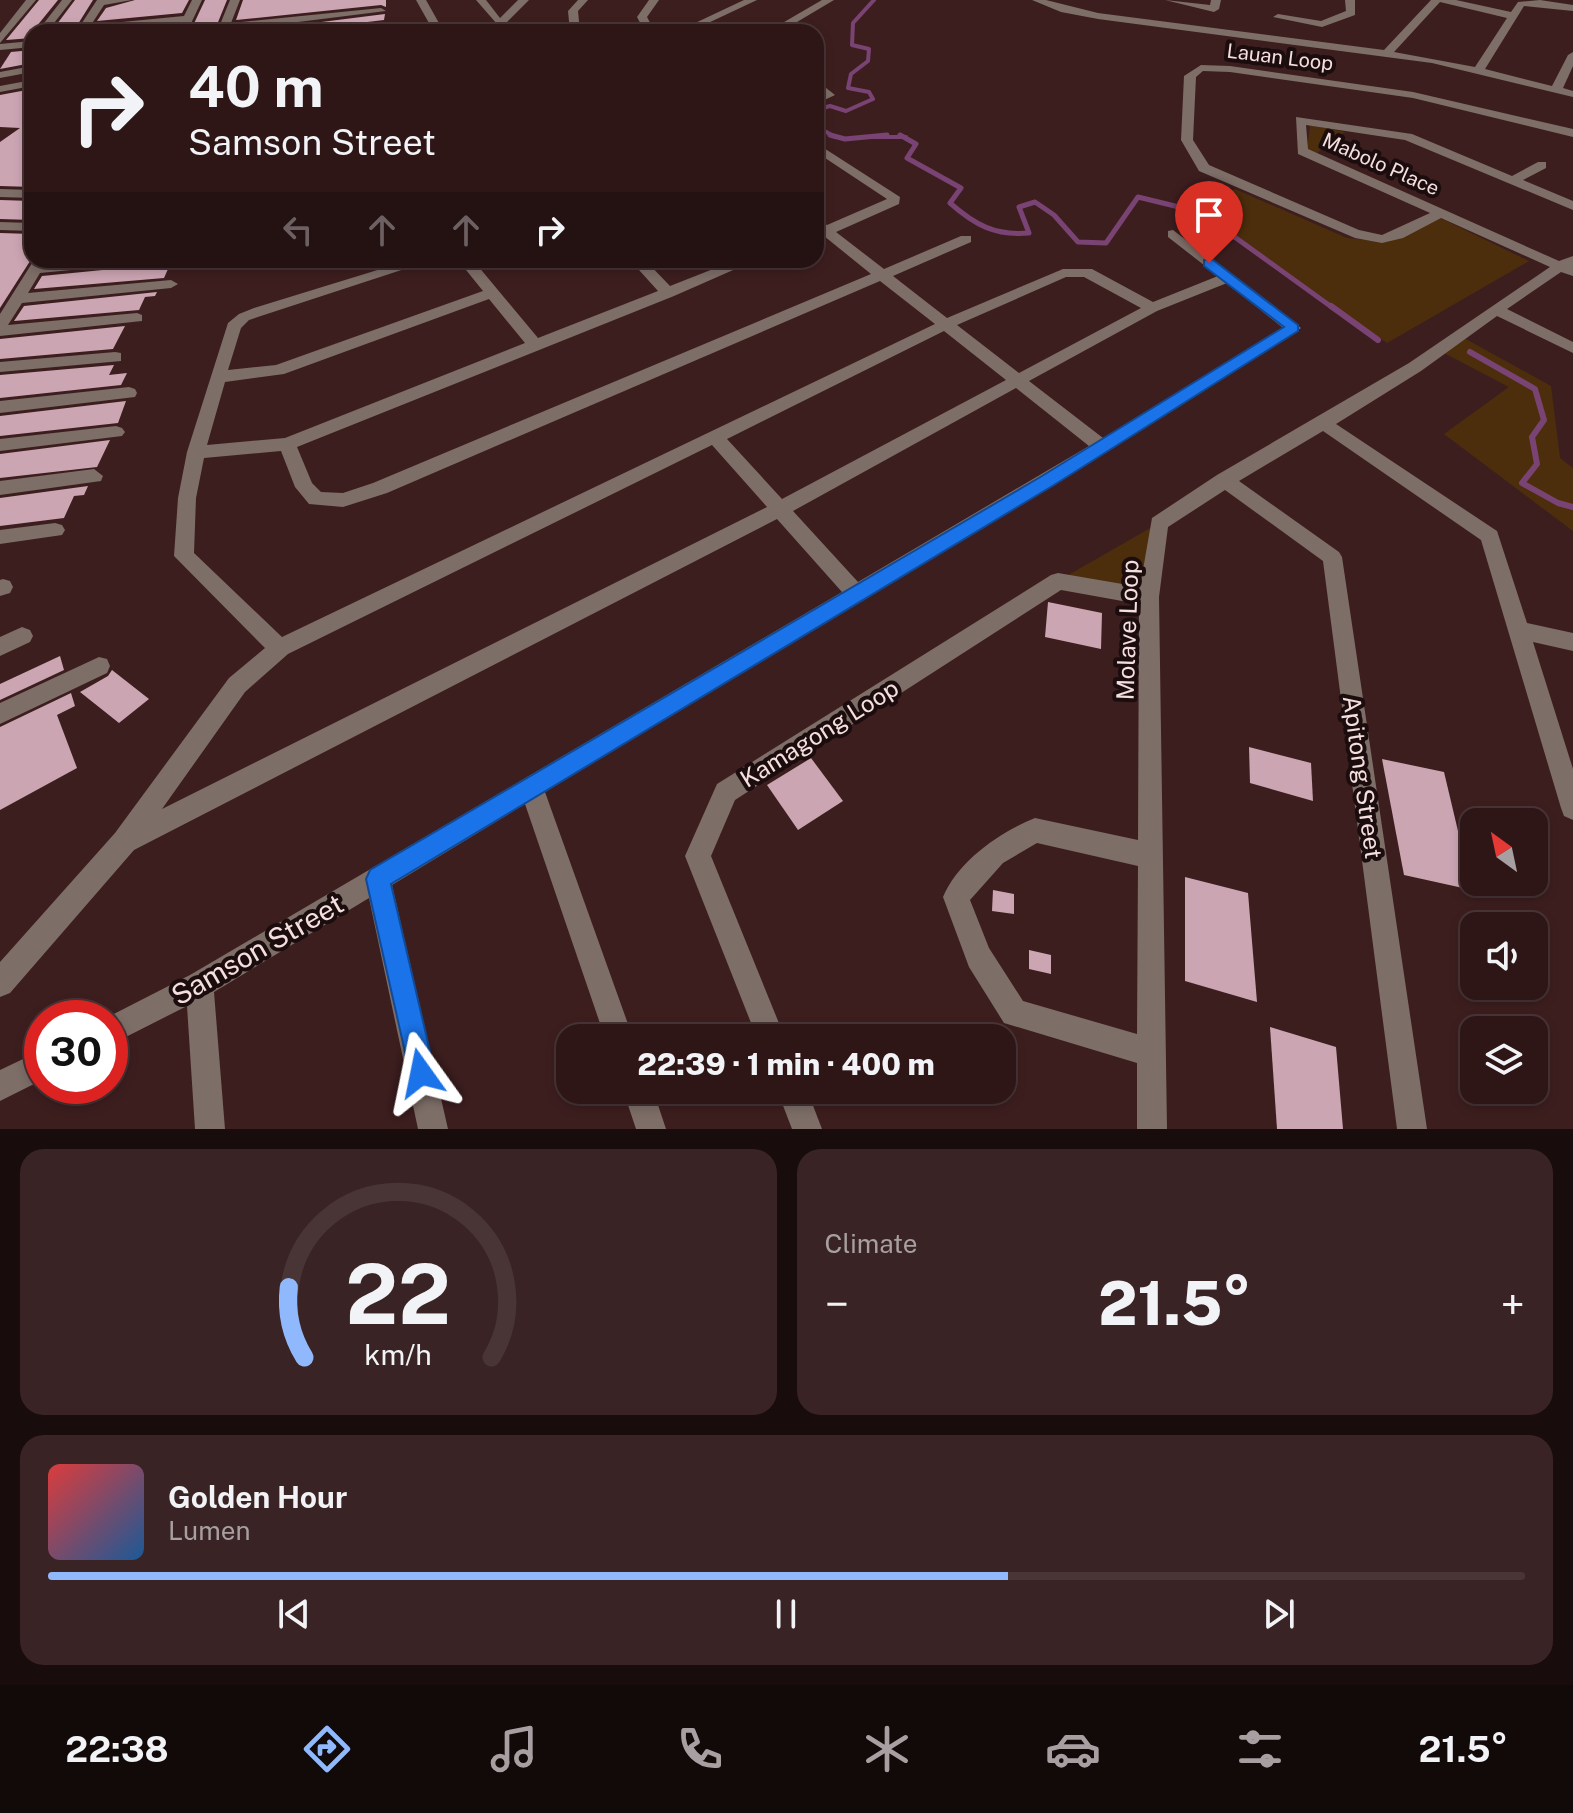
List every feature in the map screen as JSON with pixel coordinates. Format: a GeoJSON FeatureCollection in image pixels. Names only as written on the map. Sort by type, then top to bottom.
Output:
{"type":"FeatureCollection","features":[{"type":"Feature","properties":{"kind":"street"},"geometry":{"type":"LineString","coordinates":[[0,40],[31,0]]}},
{"type":"Feature","properties":{"kind":"street"},"geometry":{"type":"LineString","coordinates":[[48,24],[67,0]]}},
{"type":"Feature","properties":{"kind":"street"},"geometry":{"type":"LineString","coordinates":[[86,24],[102,1],[127,0]]}},
{"type":"Feature","properties":{"kind":"street"},"geometry":{"type":"LineString","coordinates":[[225,24],[235,0]]}},
{"type":"Feature","properties":{"kind":"street"},"geometry":{"type":"LineString","coordinates":[[421,0],[434,24]]}},
{"type":"Feature","properties":{"kind":"street"},"geometry":{"type":"LineString","coordinates":[[481,0],[499,21],[524,0]]}},
{"type":"Feature","properties":{"kind":"street"},"geometry":{"type":"LineString","coordinates":[[574,24],[573,11],[583,0]]}},
{"type":"Feature","properties":{"kind":"street"},"geometry":{"type":"LineString","coordinates":[[646,24],[642,17],[654,0]]}},
{"type":"Feature","properties":{"kind":"street"},"geometry":{"type":"LineString","coordinates":[[699,24],[752,0]]}},
{"type":"Feature","properties":{"kind":"street"},"geometry":{"type":"LineString","coordinates":[[786,24],[829,0]]}},
{"type":"Feature","properties":{"kind":"street"},"geometry":{"type":"LineString","coordinates":[[1037,0],[1064,10],[1100,12],[1272,39],[1387,53],[1573,94]]}},
{"type":"Feature","properties":{"kind":"street"},"geometry":{"type":"LineString","coordinates":[[1170,0],[1214,9],[1216,0]]}},
{"type":"Feature","properties":{"kind":"street"},"geometry":{"type":"LineString","coordinates":[[1272,39],[1279,13],[1322,24],[1351,13],[1350,0]]}},
{"type":"Feature","properties":{"kind":"street"},"geometry":{"type":"LineString","coordinates":[[1387,53],[1436,0]]}},
{"type":"Feature","properties":{"kind":"street"},"geometry":{"type":"LineString","coordinates":[[1443,0],[1513,16]]}},
{"type":"Feature","properties":{"kind":"street"},"geometry":{"type":"LineString","coordinates":[[1478,71],[1521,4],[1527,2],[1573,8]]}},
{"type":"Feature","properties":{"kind":"street"},"geometry":{"type":"LineString","coordinates":[[151,10],[196,3]]}},
{"type":"Feature","properties":{"kind":"street"},"geometry":{"type":"LineString","coordinates":[[186,24],[196,3]]}},
{"type":"Feature","properties":{"kind":"street"},"geometry":{"type":"LineString","coordinates":[[92,15],[136,11]]}},
{"type":"Feature","properties":{"kind":"street"},"geometry":{"type":"LineString","coordinates":[[230,13],[244,11]]}},
{"type":"Feature","properties":{"kind":"street"},"geometry":{"type":"LineString","coordinates":[[267,24],[381,11]]}},
{"type":"Feature","properties":{"kind":"street"},"geometry":{"type":"LineString","coordinates":[[140,24],[188,19]]}},
{"type":"Feature","properties":{"kind":"street"},"geometry":{"type":"LineString","coordinates":[[0,47],[24,46]]}},
{"type":"Feature","properties":{"kind":"street"},"geometry":{"type":"LineString","coordinates":[[1556,90],[1573,55]]}},
{"type":"Feature","properties":{"kind":"street"},"geometry":{"type":"LineString","coordinates":[[15,72],[24,58]]}},
{"type":"Feature","properties":{"kind":"street","name":"Lauan Loop"},"geometry":{"type":"LineString","coordinates":[[1442,212],[1398,235],[1382,239],[1355,234],[1204,168],[1187,140],[1190,76],[1201,68],[1230,69],[1413,95],[1573,133]]}},
{"type":"Feature","properties":{"kind":"street"},"geometry":{"type":"LineString","coordinates":[[0,75],[24,70]]}},
{"type":"Feature","properties":{"kind":"street"},"geometry":{"type":"LineString","coordinates":[[0,89],[24,84]]}},
{"type":"Feature","properties":{"kind":"street","name":"Mabolo Place"},"geometry":{"type":"LineString","coordinates":[[1569,265],[1302,151],[1300,120],[1408,137],[1573,206]]}},
{"type":"Feature","properties":{"kind":"street"},"geometry":{"type":"LineString","coordinates":[[824,152],[893,197],[894,201],[824,228]]}},
{"type":"Feature","properties":{"kind":"street"},"geometry":{"type":"LineString","coordinates":[[1514,180],[1542,165]]}},
{"type":"Feature","properties":{"kind":"street"},"geometry":{"type":"LineString","coordinates":[[0,193],[24,194]]}},
{"type":"Feature","properties":{"kind":"street"},"geometry":{"type":"LineString","coordinates":[[0,226],[24,227]]}},
{"type":"Feature","properties":{"kind":"street"},"geometry":{"type":"LineString","coordinates":[[824,234],[947,324],[1102,447]]}},
{"type":"Feature","properties":{"kind":"street"},"geometry":{"type":"LineString","coordinates":[[124,842],[778,510],[1152,308],[1227,278],[1173,234]]}},
{"type":"Feature","properties":{"kind":"street"},"geometry":{"type":"LineString","coordinates":[[287,444],[304,487],[316,499],[343,500],[394,482],[966,239]]}},
{"type":"Feature","properties":{"kind":"street","name":"Molave Loop"},"geometry":{"type":"LineString","coordinates":[[1152,1129],[1149,597],[1159,523],[1224,480],[1446,347],[1496,309],[1569,265]]}},
{"type":"Feature","properties":{"kind":"street"},"geometry":{"type":"LineString","coordinates":[[0,329],[36,268]]}},
{"type":"Feature","properties":{"kind":"street"},"geometry":{"type":"LineString","coordinates":[[280,648],[184,556],[183,530],[196,452],[234,326],[244,317],[400,268]]}},
{"type":"Feature","properties":{"kind":"street"},"geometry":{"type":"LineString","coordinates":[[472,268],[536,346]]}},
{"type":"Feature","properties":{"kind":"street"},"geometry":{"type":"LineString","coordinates":[[645,268],[669,293]]}},
{"type":"Feature","properties":{"kind":"street"},"geometry":{"type":"LineString","coordinates":[[196,452],[287,444],[730,268]]}},
{"type":"Feature","properties":{"kind":"street"},"geometry":{"type":"LineString","coordinates":[[0,983],[124,842],[237,685],[280,648],[947,324],[1074,270],[1087,272],[1152,308]]}},
{"type":"Feature","properties":{"kind":"street","name":"Samson Street"},"geometry":{"type":"LineString","coordinates":[[128,1022],[200,985],[857,595],[1293,328],[1227,278]]}},
{"type":"Feature","properties":{"kind":"street"},"geometry":{"type":"LineString","coordinates":[[17,299],[171,284]]}},
{"type":"Feature","properties":{"kind":"street"},"geometry":{"type":"LineString","coordinates":[[219,377],[278,370],[493,293]]}},
{"type":"Feature","properties":{"kind":"street"},"geometry":{"type":"LineString","coordinates":[[1496,309],[1573,348]]}},
{"type":"Feature","properties":{"kind":"street"},"geometry":{"type":"LineString","coordinates":[[0,329],[137,318]]}},
{"type":"Feature","properties":{"kind":"street"},"geometry":{"type":"LineString","coordinates":[[0,367],[115,357]]}},
{"type":"Feature","properties":{"kind":"street"},"geometry":{"type":"LineString","coordinates":[[0,407],[129,393]]}},
{"type":"Feature","properties":{"kind":"street"},"geometry":{"type":"LineString","coordinates":[[1323,423],[1490,536],[1573,808]]}},
{"type":"Feature","properties":{"kind":"street"},"geometry":{"type":"LineString","coordinates":[[0,445],[116,432]]}},
{"type":"Feature","properties":{"kind":"street"},"geometry":{"type":"LineString","coordinates":[[715,437],[857,595]]}},
{"type":"Feature","properties":{"kind":"street"},"geometry":{"type":"LineString","coordinates":[[0,488],[94,476]]}},
{"type":"Feature","properties":{"kind":"street","name":"Apitong Street"},"geometry":{"type":"LineString","coordinates":[[1224,480],[1332,557],[1412,1129]]}},
{"type":"Feature","properties":{"kind":"street"},"geometry":{"type":"LineString","coordinates":[[0,537],[55,530]]}},
{"type":"Feature","properties":{"kind":"street","name":"Kamagong Loop"},"geometry":{"type":"LineString","coordinates":[[765,1024],[698,856],[726,792],[1058,581],[1149,597]]}},
{"type":"Feature","properties":{"kind":"street"},"geometry":{"type":"LineString","coordinates":[[1520,630],[1573,642]]}},
{"type":"Feature","properties":{"kind":"street"},"geometry":{"type":"LineString","coordinates":[[0,640],[22,636],[0,647]]}},
{"type":"Feature","properties":{"kind":"street"},"geometry":{"type":"LineString","coordinates":[[0,714],[99,666]]}},
{"type":"Feature","properties":{"kind":"street"},"geometry":{"type":"LineString","coordinates":[[531,787],[614,1024]]}},
{"type":"Feature","properties":{"kind":"street"},"geometry":{"type":"LineString","coordinates":[[1151,856],[1035,830],[994,854],[956,897],[979,957],[1014,1013],[1152,1053]]}},
{"type":"Feature","properties":{"kind":"street"},"geometry":{"type":"LineString","coordinates":[[378,879],[433,1129]]}},
{"type":"Feature","properties":{"kind":"street"},"geometry":{"type":"LineString","coordinates":[[200,985],[210,1129]]}},
{"type":"Feature","properties":{"kind":"street"},"geometry":{"type":"LineString","coordinates":[[0,1086],[24,1074]]}},
{"type":"Feature","properties":{"kind":"street"},"geometry":{"type":"LineString","coordinates":[[643,1104],[651,1129]]}},
{"type":"Feature","properties":{"kind":"street"},"geometry":{"type":"LineString","coordinates":[[797,1104],[807,1129]]}},
{"type":"Feature","properties":{"kind":"shaded area"},"geometry":{"type":"Polygon","coordinates":[[[1310,125],[1345,132],[1317,153],[1307,150],[1310,125]]]}},
{"type":"Feature","properties":{"kind":"shaded area"},"geometry":{"type":"Polygon","coordinates":[[[1235,189],[1347,238],[1384,242],[1438,217],[1529,261],[1387,343],[1192,206],[1235,189]]]}},
{"type":"Feature","properties":{"kind":"shaded area"},"geometry":{"type":"Polygon","coordinates":[[[1464,338],[1551,386],[1560,458],[1573,468],[1573,531],[1444,434],[1509,387],[1442,352],[1464,338]]]}},
{"type":"Feature","properties":{"kind":"shaded area"},"geometry":{"type":"Polygon","coordinates":[[[1159,523],[1149,597],[1058,581],[1159,523]]]}},
{"type":"Feature","properties":{"kind":"building"},"geometry":{"type":"Polygon","coordinates":[[[39,0],[58,0],[38,24],[24,24],[24,39],[6,40],[39,0]]]}},
{"type":"Feature","properties":{"kind":"building"},"geometry":{"type":"Polygon","coordinates":[[[75,0],[93,0],[78,24],[57,24],[75,0]]]}},
{"type":"Feature","properties":{"kind":"building"},"geometry":{"type":"Polygon","coordinates":[[[135,0],[189,0],[182,13],[97,21],[106,8],[135,0]]]}},
{"type":"Feature","properties":{"kind":"building"},"geometry":{"type":"Polygon","coordinates":[[[205,0],[227,0],[217,24],[194,24],[205,0]]]}},
{"type":"Feature","properties":{"kind":"building"},"geometry":{"type":"Polygon","coordinates":[[[243,0],[386,0],[386,7],[381,5],[236,20],[243,0]]]}},
{"type":"Feature","properties":{"kind":"building"},"geometry":{"type":"Polygon","coordinates":[[[385,14],[384,20],[305,24],[385,14]]]}},
{"type":"Feature","properties":{"kind":"building"},"geometry":{"type":"Polygon","coordinates":[[[24,51],[24,64],[0,69],[11,52],[24,51]]]}},
{"type":"Feature","properties":{"kind":"building"},"geometry":{"type":"Polygon","coordinates":[[[24,90],[24,187],[0,186],[0,142],[20,128],[0,127],[0,95],[24,90]]]}},
{"type":"Feature","properties":{"kind":"building"},"geometry":{"type":"Polygon","coordinates":[[[0,200],[24,201],[24,220],[0,219],[0,200]]]}},
{"type":"Feature","properties":{"kind":"building"},"geometry":{"type":"Polygon","coordinates":[[[0,233],[24,234],[26,268],[0,308],[0,233]]]}},
{"type":"Feature","properties":{"kind":"building"},"geometry":{"type":"Polygon","coordinates":[[[123,268],[168,268],[164,278],[34,289],[42,276],[123,268]]]}},
{"type":"Feature","properties":{"kind":"building"},"geometry":{"type":"Polygon","coordinates":[[[157,292],[155,296],[145,297],[139,310],[14,321],[24,306],[157,292]]]}},
{"type":"Feature","properties":{"kind":"building"},"geometry":{"type":"Polygon","coordinates":[[[125,326],[113,349],[0,359],[0,339],[125,326]]]}},
{"type":"Feature","properties":{"kind":"building"},"geometry":{"type":"Polygon","coordinates":[[[114,365],[109,375],[127,373],[121,385],[0,398],[0,375],[114,365]]]}},
{"type":"Feature","properties":{"kind":"building"},"geometry":{"type":"Polygon","coordinates":[[[126,401],[118,423],[0,436],[0,416],[126,401]]]}},
{"type":"Feature","properties":{"kind":"building"},"geometry":{"type":"Polygon","coordinates":[[[110,440],[97,467],[0,478],[0,454],[110,440]]]}},
{"type":"Feature","properties":{"kind":"building"},"geometry":{"type":"Polygon","coordinates":[[[88,486],[84,495],[74,496],[64,518],[0,526],[0,498],[88,486]]]}},
{"type":"Feature","properties":{"kind":"building"},"geometry":{"type":"Polygon","coordinates":[[[1048,602],[1102,613],[1101,649],[1045,637],[1048,602]]]}},
{"type":"Feature","properties":{"kind":"building"},"geometry":{"type":"Polygon","coordinates":[[[60,656],[64,670],[0,700],[0,684],[60,656]]]}},
{"type":"Feature","properties":{"kind":"building"},"geometry":{"type":"Polygon","coordinates":[[[112,670],[149,699],[119,723],[80,692],[108,676],[112,670]]]}},
{"type":"Feature","properties":{"kind":"building"},"geometry":{"type":"Polygon","coordinates":[[[71,693],[75,706],[57,715],[77,768],[0,810],[0,727],[71,693]]]}},
{"type":"Feature","properties":{"kind":"building"},"geometry":{"type":"Polygon","coordinates":[[[1249,747],[1311,763],[1313,801],[1250,783],[1249,747]]]}},
{"type":"Feature","properties":{"kind":"building"},"geometry":{"type":"Polygon","coordinates":[[[811,758],[843,801],[798,830],[767,785],[811,758]]]}},
{"type":"Feature","properties":{"kind":"building"},"geometry":{"type":"Polygon","coordinates":[[[1382,759],[1444,772],[1460,839],[1460,887],[1404,875],[1382,759]]]}},
{"type":"Feature","properties":{"kind":"building"},"geometry":{"type":"Polygon","coordinates":[[[1185,877],[1248,893],[1257,1002],[1185,981],[1185,877]]]}},
{"type":"Feature","properties":{"kind":"building"},"geometry":{"type":"Polygon","coordinates":[[[993,890],[1014,894],[1014,914],[992,911],[993,890]]]}},
{"type":"Feature","properties":{"kind":"building"},"geometry":{"type":"Polygon","coordinates":[[[1029,950],[1051,955],[1051,974],[1029,969],[1029,950]]]}},
{"type":"Feature","properties":{"kind":"building"},"geometry":{"type":"Polygon","coordinates":[[[1270,1027],[1336,1047],[1343,1129],[1277,1129],[1270,1027]]]}},
{"type":"Feature","properties":{"kind":"waterway"},"geometry":{"type":"LineString","coordinates":[[824,108],[830,106],[846,111],[873,99],[869,92],[848,88],[851,74],[868,61],[869,49],[852,45],[853,23],[874,0]]}},
{"type":"Feature","properties":{"kind":"waterway"},"geometry":{"type":"LineString","coordinates":[[824,131],[833,136]]}},
{"type":"Feature","properties":{"kind":"waterway"},"geometry":{"type":"LineString","coordinates":[[833,136],[845,139],[887,135]]}},
{"type":"Feature","properties":{"kind":"waterway"},"geometry":{"type":"LineString","coordinates":[[900,135],[904,137]]}},
{"type":"Feature","properties":{"kind":"waterway"},"geometry":{"type":"LineString","coordinates":[[870,137],[904,137]]}},
{"type":"Feature","properties":{"kind":"waterway"},"geometry":{"type":"LineString","coordinates":[[904,137],[916,144],[907,158],[961,188],[950,203],[968,217],[996,231],[1029,233],[1019,207],[1035,202],[1054,215],[1078,242],[1106,243],[1138,197],[1179,207],[1236,238],[1333,308]]}},
{"type":"Feature","properties":{"kind":"waterway"},"geometry":{"type":"LineString","coordinates":[[1331,306],[1378,340]]}},
{"type":"Feature","properties":{"kind":"waterway"},"geometry":{"type":"LineString","coordinates":[[1470,352],[1535,389],[1544,420],[1532,437],[1537,464],[1522,483],[1558,503],[1573,507]]}},
{"type":"Feature","properties":{"kind":"route"},"geometry":{"type":"LineString","coordinates":[[421,1073],[378,879],[1048,480],[1293,328],[1209,263]]}}]}
